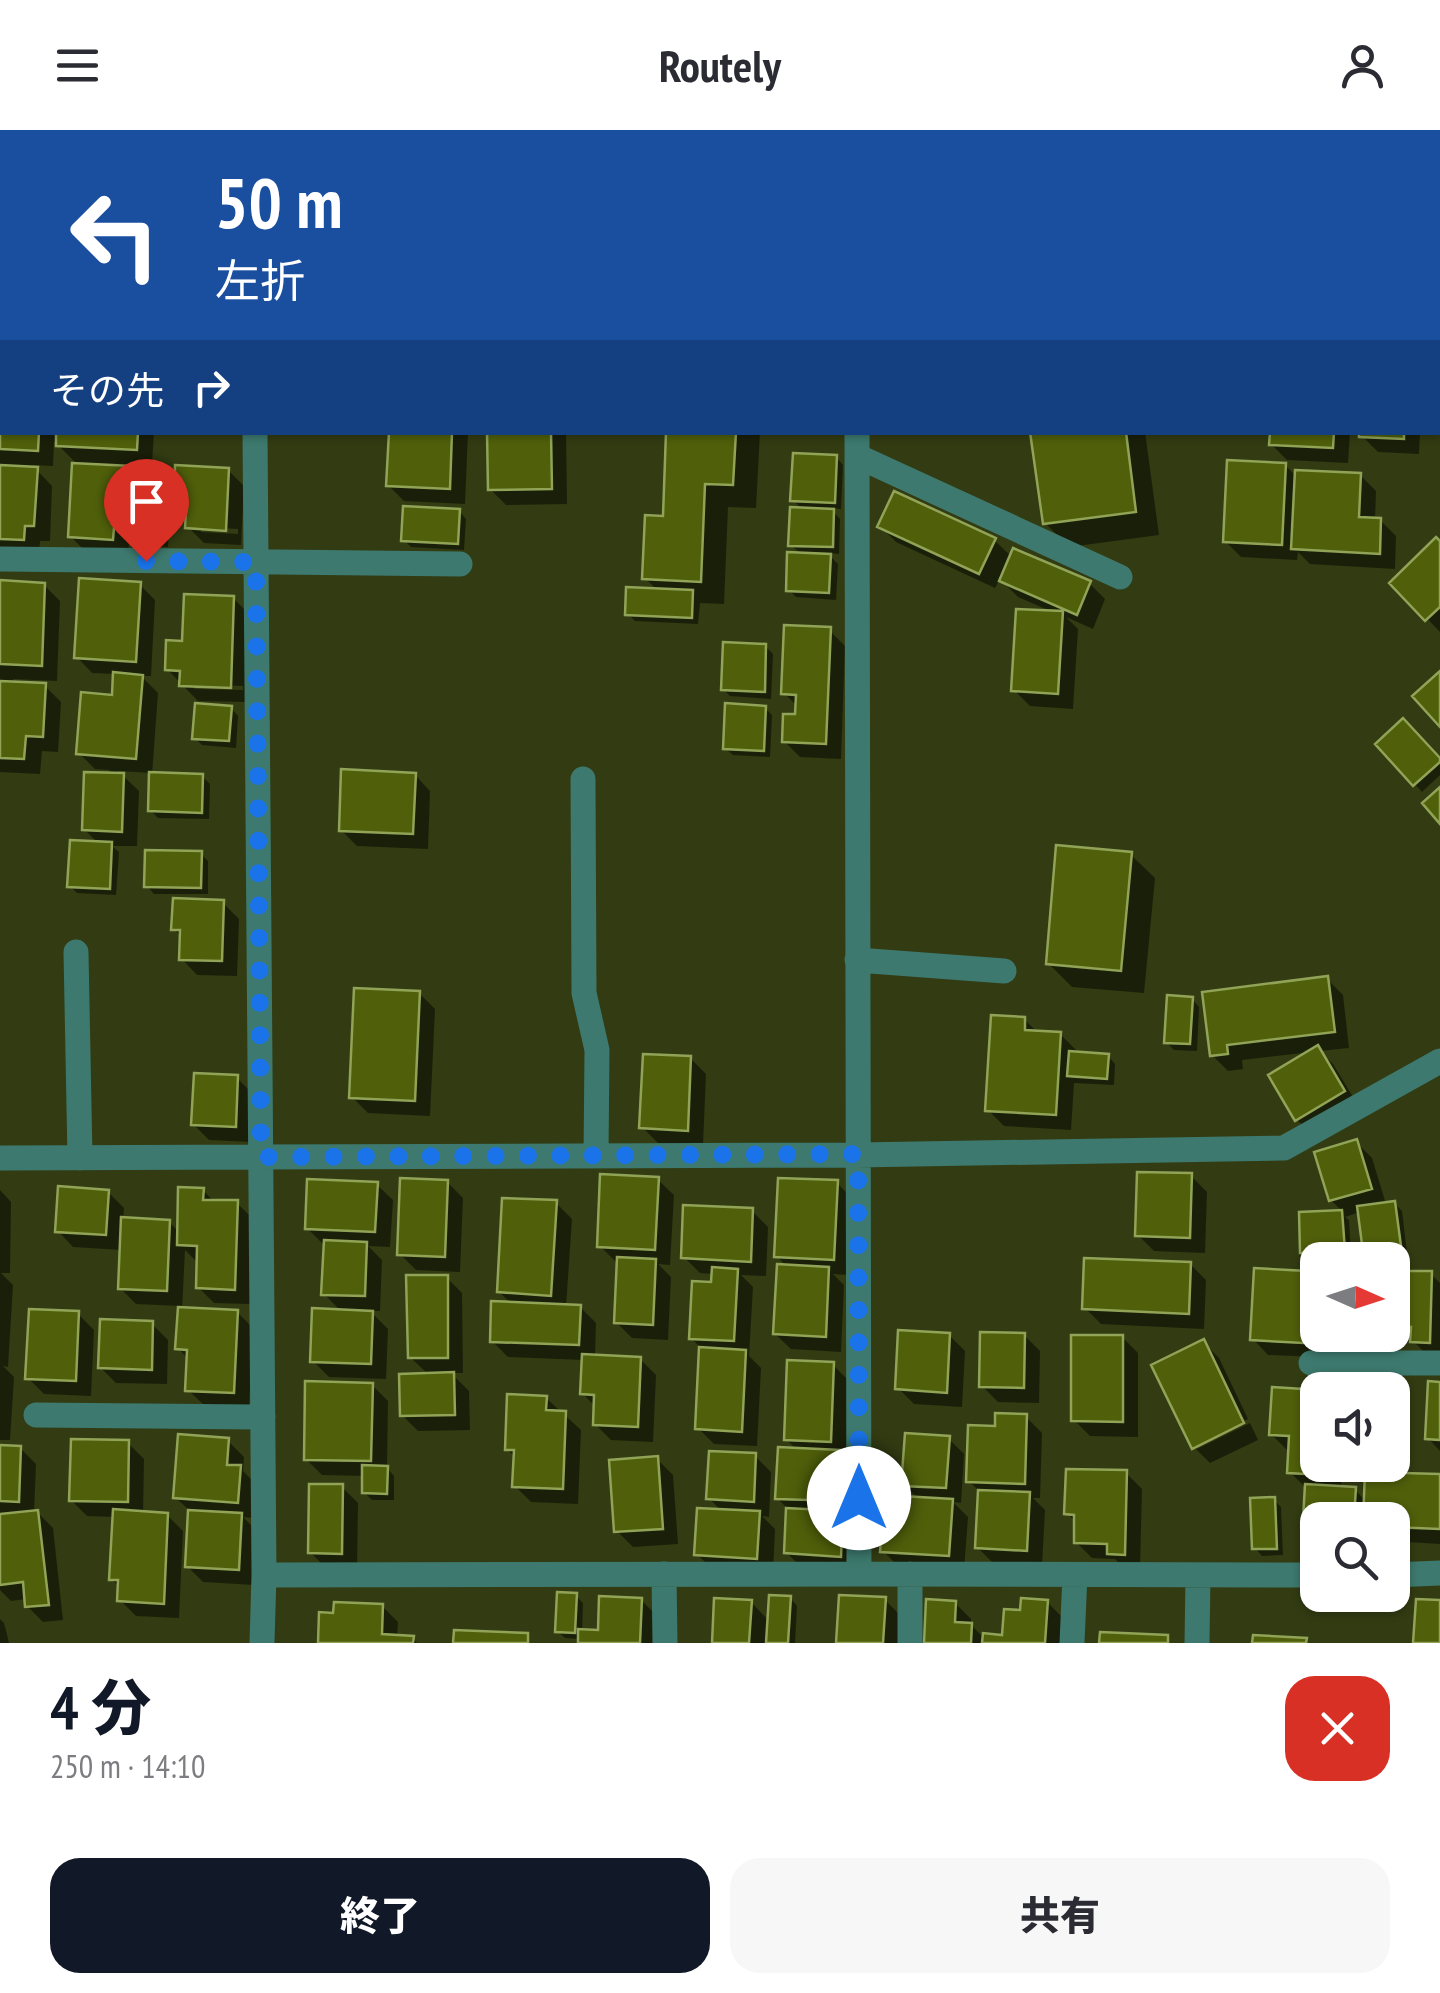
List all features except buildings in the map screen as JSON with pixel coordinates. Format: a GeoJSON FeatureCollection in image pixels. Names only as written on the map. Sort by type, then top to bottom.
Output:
{"type":"FeatureCollection","features":[{"type":"Feature","properties":{"kind":"street"},"geometry":{"type":"LineString","coordinates":[[255,435],[262,1643]]}},
{"type":"Feature","properties":{"kind":"street"},"geometry":{"type":"LineString","coordinates":[[859,1574],[857,444],[1120,578]]}},
{"type":"Feature","properties":{"kind":"street"},"geometry":{"type":"LineString","coordinates":[[0,559],[460,564]]}},
{"type":"Feature","properties":{"kind":"street"},"geometry":{"type":"LineString","coordinates":[[583,779],[584,993],[597,1050],[596,1156]]}},
{"type":"Feature","properties":{"kind":"street"},"geometry":{"type":"LineString","coordinates":[[76,952],[80,1158]]}},
{"type":"Feature","properties":{"kind":"street"},"geometry":{"type":"LineString","coordinates":[[857,960],[1004,971]]}},
{"type":"Feature","properties":{"kind":"street"},"geometry":{"type":"LineString","coordinates":[[0,1158],[1284,1148],[1440,1060]]}},
{"type":"Feature","properties":{"kind":"street"},"geometry":{"type":"LineString","coordinates":[[1312,1363],[1440,1363]]}},
{"type":"Feature","properties":{"kind":"street"},"geometry":{"type":"LineString","coordinates":[[36,1415],[262,1417]]}},
{"type":"Feature","properties":{"kind":"street"},"geometry":{"type":"LineString","coordinates":[[1410,1574],[1440,1573]]}},
{"type":"Feature","properties":{"kind":"street"},"geometry":{"type":"LineString","coordinates":[[664,1574],[665,1643]]}},
{"type":"Feature","properties":{"kind":"street"},"geometry":{"type":"LineString","coordinates":[[910,1574],[910,1643]]}},
{"type":"Feature","properties":{"kind":"street"},"geometry":{"type":"LineString","coordinates":[[1072,1643],[1075,1575]]}},
{"type":"Feature","properties":{"kind":"street"},"geometry":{"type":"LineString","coordinates":[[264,1576],[1300,1576]]}},
{"type":"Feature","properties":{"kind":"street"},"geometry":{"type":"LineString","coordinates":[[1197,1643],[1198,1576]]}},
{"type":"Feature","properties":{"kind":"route"},"geometry":{"type":"LineString","coordinates":[[146,561],[256,562],[261,1157],[858,1154],[859,1498]]}}]}
